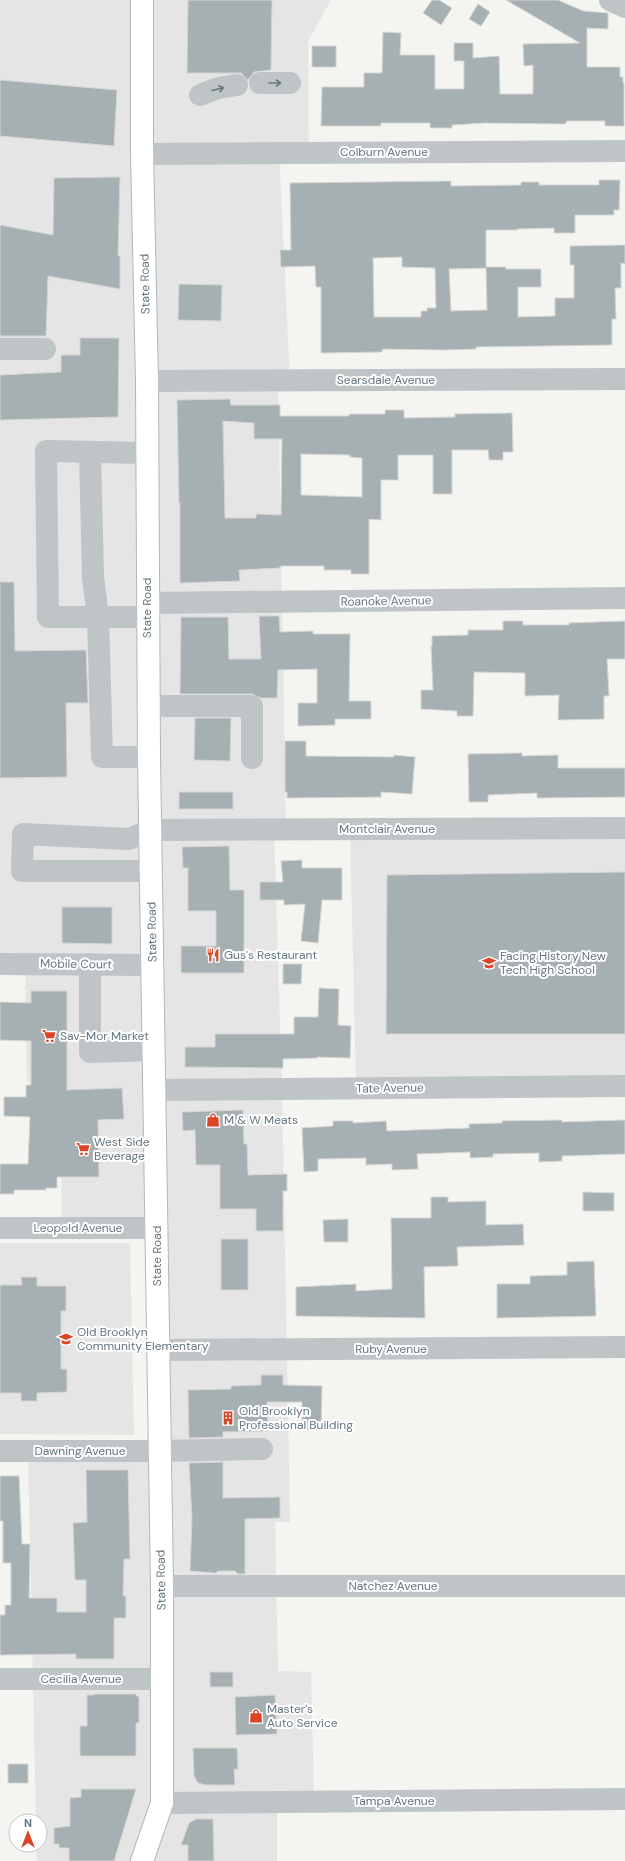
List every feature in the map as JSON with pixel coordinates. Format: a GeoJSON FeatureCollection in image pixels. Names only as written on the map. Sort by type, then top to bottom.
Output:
{"type":"FeatureCollection","features":[{"type":"Feature","properties":{"kind":"main road","name":"State Road"},"geometry":{"type":"LineString","coordinates":[[142,0],[142,154],[147,381],[147,610],[150,871],[162,1586],[162,1803],[142,1861]]}},
{"type":"Feature","properties":{"kind":"street"},"geometry":{"type":"LineString","coordinates":[[610,0],[625,7]]}},
{"type":"Feature","properties":{"kind":"street"},"geometry":{"type":"LineString","coordinates":[[260,84],[290,84]]}},
{"type":"Feature","properties":{"kind":"street"},"geometry":{"type":"LineString","coordinates":[[200,95],[218,88],[237,85]]}},
{"type":"Feature","properties":{"kind":"street","name":"Colburn Avenue"},"geometry":{"type":"LineString","coordinates":[[142,154],[625,151]]}},
{"type":"Feature","properties":{"kind":"street"},"geometry":{"type":"LineString","coordinates":[[0,349],[45,349]]}},
{"type":"Feature","properties":{"kind":"street","name":"Searsdale Avenue"},"geometry":{"type":"LineString","coordinates":[[147,381],[625,379]]}},
{"type":"Feature","properties":{"kind":"street","name":"Roanoke Avenue"},"geometry":{"type":"LineString","coordinates":[[90,452],[46,451],[48,617],[98,617],[147,610],[625,598]]}},
{"type":"Feature","properties":{"kind":"street"},"geometry":{"type":"LineString","coordinates":[[147,453],[90,452],[93,577],[98,617],[102,757],[149,757]]}},
{"type":"Feature","properties":{"kind":"street"},"geometry":{"type":"LineString","coordinates":[[148,706],[252,706],[252,758]]}},
{"type":"Feature","properties":{"kind":"street","name":"Montclair Avenue"},"geometry":{"type":"LineString","coordinates":[[150,830],[625,828]]}},
{"type":"Feature","properties":{"kind":"street"},"geometry":{"type":"LineString","coordinates":[[150,830],[130,839],[23,834],[22,871],[150,871]]}},
{"type":"Feature","properties":{"kind":"street","name":"Mobile Court"},"geometry":{"type":"LineString","coordinates":[[0,964],[152,965]]}},
{"type":"Feature","properties":{"kind":"street"},"geometry":{"type":"LineString","coordinates":[[90,964],[90,1052],[154,1050]]}},
{"type":"Feature","properties":{"kind":"street","name":"Tate Avenue"},"geometry":{"type":"LineString","coordinates":[[154,1090],[625,1086]]}},
{"type":"Feature","properties":{"kind":"street","name":"Leopold Avenue"},"geometry":{"type":"LineString","coordinates":[[0,1228],[157,1228]]}},
{"type":"Feature","properties":{"kind":"street","name":"Ruby Avenue"},"geometry":{"type":"LineString","coordinates":[[157,1350],[625,1347]]}},
{"type":"Feature","properties":{"kind":"street","name":"Dawning Avenue"},"geometry":{"type":"LineString","coordinates":[[0,1451],[159,1451],[262,1449]]}},
{"type":"Feature","properties":{"kind":"street","name":"Natchez Avenue"},"geometry":{"type":"LineString","coordinates":[[162,1586],[625,1586]]}},
{"type":"Feature","properties":{"kind":"street","name":"Cecilia Avenue"},"geometry":{"type":"LineString","coordinates":[[0,1679],[161,1680]]}},
{"type":"Feature","properties":{"kind":"street","name":"Tampa Avenue"},"geometry":{"type":"LineString","coordinates":[[162,1803],[625,1799]]}},
{"type":"Feature","properties":{"kind":"shaded area"},"geometry":{"type":"Polygon","coordinates":[[[0,0],[331,0],[308,41],[309,153],[279,153],[290,381],[278,381],[286,830],[274,830],[282,1089],[290,1522],[275,1522],[278,1671],[311,1672],[314,1802],[277,1802],[277,1861],[37,1861],[36,1853],[48,1853],[48,1813],[36,1813],[28,1451],[159,1451],[157,1228],[62,1228],[60,1083],[27,1082],[25,964],[0,964],[0,0]]]}},
{"type":"Feature","properties":{"kind":"shaded area","name":"Facing History New Tech High School"},"geometry":{"type":"Polygon","coordinates":[[[625,828],[625,1086],[356,1088],[350,829],[625,828]]]}},
{"type":"Feature","properties":{"kind":"shaded area","name":"Old Brooklyn Community Elementary"},"geometry":{"type":"Polygon","coordinates":[[[0,1243],[130,1243],[134,1435],[0,1434],[0,1243]]]}},
{"type":"Feature","properties":{"kind":"building"},"geometry":{"type":"Polygon","coordinates":[[[188,0],[272,0],[271,70],[254,72],[248,80],[241,73],[187,73],[188,0]]]}},
{"type":"Feature","properties":{"kind":"building"},"geometry":{"type":"Polygon","coordinates":[[[432,0],[439,0],[452,8],[441,25],[423,13],[432,0]]]}},
{"type":"Feature","properties":{"kind":"building"},"geometry":{"type":"Polygon","coordinates":[[[506,0],[558,0],[583,11],[608,13],[608,29],[587,28],[587,67],[620,67],[620,77],[623,77],[624,83],[624,126],[605,126],[605,121],[567,121],[565,124],[484,123],[452,125],[452,128],[430,128],[430,123],[381,123],[381,126],[321,126],[322,87],[364,87],[364,73],[382,73],[383,32],[401,33],[400,55],[435,55],[435,89],[464,89],[464,61],[454,61],[454,43],[473,43],[473,58],[499,56],[500,94],[533,94],[533,65],[524,66],[523,44],[580,43],[506,0]]]}},
{"type":"Feature","properties":{"kind":"building"},"geometry":{"type":"Polygon","coordinates":[[[478,4],[490,12],[481,26],[469,19],[478,4]]]}},
{"type":"Feature","properties":{"kind":"building"},"geometry":{"type":"Polygon","coordinates":[[[312,46],[336,46],[336,67],[312,67],[312,46]]]}},
{"type":"Feature","properties":{"kind":"building"},"geometry":{"type":"Polygon","coordinates":[[[0,80],[117,90],[114,146],[0,136],[0,80]]]}},
{"type":"Feature","properties":{"kind":"building"},"geometry":{"type":"Polygon","coordinates":[[[120,177],[118,256],[120,256],[120,289],[48,276],[46,336],[0,336],[0,225],[53,235],[54,178],[120,177]]]}},
{"type":"Feature","properties":{"kind":"building"},"geometry":{"type":"Polygon","coordinates":[[[599,180],[620,180],[619,210],[614,210],[614,215],[575,215],[575,233],[554,233],[554,228],[486,230],[486,267],[506,267],[506,269],[541,269],[541,287],[518,287],[518,317],[555,316],[555,298],[574,298],[574,265],[570,265],[570,246],[625,245],[625,264],[621,263],[621,288],[615,288],[616,319],[612,319],[612,345],[476,347],[476,349],[446,350],[383,349],[382,352],[321,353],[321,287],[316,287],[315,266],[281,267],[280,250],[291,250],[290,183],[451,181],[451,186],[521,185],[521,182],[539,182],[539,185],[599,185],[599,180]],[[402,257],[373,258],[374,317],[421,317],[421,311],[427,311],[427,308],[436,308],[435,268],[402,267],[402,257]],[[486,268],[449,269],[451,311],[487,310],[486,268]]]}},
{"type":"Feature","properties":{"kind":"building"},"geometry":{"type":"Polygon","coordinates":[[[179,284],[222,285],[221,321],[178,320],[179,284]]]}},
{"type":"Feature","properties":{"kind":"building"},"geometry":{"type":"Polygon","coordinates":[[[80,338],[119,338],[118,417],[0,420],[0,375],[61,372],[61,355],[80,355],[80,338]]]}},
{"type":"Feature","properties":{"kind":"building"},"geometry":{"type":"Polygon","coordinates":[[[230,399],[231,405],[280,405],[280,416],[349,416],[349,414],[385,414],[385,410],[404,410],[404,418],[455,417],[455,414],[512,413],[513,452],[503,452],[503,460],[489,460],[488,450],[452,450],[452,494],[433,494],[433,455],[398,455],[398,480],[381,480],[381,520],[369,519],[369,574],[351,574],[351,570],[324,570],[324,566],[280,566],[280,568],[239,570],[240,581],[180,583],[180,503],[177,400],[230,399]],[[223,421],[225,518],[256,518],[256,514],[281,515],[282,439],[254,439],[254,423],[223,421]],[[301,454],[301,495],[362,497],[362,458],[350,457],[350,455],[301,454]]]}},
{"type":"Feature","properties":{"kind":"building"},"geometry":{"type":"Polygon","coordinates":[[[0,582],[14,582],[15,651],[86,650],[88,703],[66,703],[67,777],[0,778],[0,582]]]}},
{"type":"Feature","properties":{"kind":"building"},"geometry":{"type":"Polygon","coordinates":[[[259,616],[279,616],[280,632],[313,631],[313,634],[350,634],[349,701],[371,701],[371,719],[335,719],[335,725],[298,726],[298,703],[317,703],[317,669],[278,670],[277,698],[261,698],[252,694],[180,694],[181,617],[228,617],[229,659],[261,659],[259,616]]]}},
{"type":"Feature","properties":{"kind":"building"},"geometry":{"type":"Polygon","coordinates":[[[503,621],[523,621],[523,625],[569,625],[569,623],[625,621],[625,659],[607,659],[609,696],[604,696],[604,719],[558,720],[559,695],[525,696],[525,673],[474,672],[473,716],[457,716],[457,711],[421,709],[421,690],[433,690],[432,636],[468,635],[468,630],[503,630],[503,621]]]}},
{"type":"Feature","properties":{"kind":"building"},"geometry":{"type":"Polygon","coordinates":[[[195,718],[231,718],[230,761],[194,760],[195,718]]]}},
{"type":"Feature","properties":{"kind":"building"},"geometry":{"type":"Polygon","coordinates":[[[285,741],[306,741],[306,756],[394,757],[394,755],[415,757],[412,794],[381,792],[381,797],[287,798],[287,792],[285,792],[285,741]]]}},
{"type":"Feature","properties":{"kind":"building"},"geometry":{"type":"Polygon","coordinates":[[[522,753],[522,756],[558,755],[558,768],[625,768],[625,797],[537,798],[537,793],[488,795],[488,802],[469,802],[468,754],[522,753]]]}},
{"type":"Feature","properties":{"kind":"building"},"geometry":{"type":"Polygon","coordinates":[[[179,792],[233,792],[233,809],[179,809],[179,792]]]}},
{"type":"Feature","properties":{"kind":"building"},"geometry":{"type":"Polygon","coordinates":[[[229,846],[230,890],[244,890],[244,973],[181,973],[181,946],[216,946],[216,911],[188,911],[188,868],[183,868],[182,847],[229,846]]]}},
{"type":"Feature","properties":{"kind":"building"},"geometry":{"type":"Polygon","coordinates":[[[302,860],[302,868],[342,868],[342,900],[322,900],[318,943],[301,941],[305,904],[284,905],[284,900],[260,900],[260,882],[283,882],[281,861],[302,860]]]}},
{"type":"Feature","properties":{"kind":"building"},"geometry":{"type":"Polygon","coordinates":[[[625,872],[625,1034],[386,1034],[387,875],[625,872]]]}},
{"type":"Feature","properties":{"kind":"building"},"geometry":{"type":"Polygon","coordinates":[[[62,907],[112,907],[112,944],[62,943],[62,907]]]}},
{"type":"Feature","properties":{"kind":"building"},"geometry":{"type":"Polygon","coordinates":[[[283,964],[302,964],[301,984],[283,984],[283,964]]]}},
{"type":"Feature","properties":{"kind":"building"},"geometry":{"type":"Polygon","coordinates":[[[319,988],[339,989],[338,1025],[351,1026],[350,1058],[317,1057],[283,1059],[283,1068],[185,1067],[185,1047],[215,1047],[215,1034],[294,1034],[294,1017],[318,1017],[319,988]]]}},
{"type":"Feature","properties":{"kind":"building"},"geometry":{"type":"Polygon","coordinates":[[[31,991],[67,991],[67,1090],[122,1088],[124,1119],[98,1120],[99,1177],[57,1177],[57,1188],[46,1188],[46,1190],[14,1190],[14,1194],[0,1194],[0,1164],[28,1164],[30,1117],[4,1116],[4,1097],[26,1097],[26,1085],[31,1085],[31,1041],[0,1040],[0,1002],[31,1003],[31,991]]]}},
{"type":"Feature","properties":{"kind":"building"},"geometry":{"type":"Polygon","coordinates":[[[243,1110],[244,1144],[247,1144],[248,1175],[287,1174],[287,1191],[283,1191],[283,1231],[256,1231],[256,1209],[220,1209],[220,1165],[196,1165],[195,1130],[183,1131],[182,1112],[243,1110]]]}},
{"type":"Feature","properties":{"kind":"building"},"geometry":{"type":"Polygon","coordinates":[[[562,1120],[562,1122],[625,1120],[625,1154],[562,1156],[562,1161],[539,1162],[539,1153],[493,1154],[493,1157],[470,1158],[470,1152],[417,1154],[418,1169],[392,1170],[392,1164],[366,1165],[366,1158],[318,1159],[318,1171],[304,1172],[302,1128],[333,1126],[333,1121],[353,1121],[353,1123],[386,1121],[387,1131],[469,1128],[469,1124],[502,1123],[502,1121],[562,1120]]]}},
{"type":"Feature","properties":{"kind":"building"},"geometry":{"type":"Polygon","coordinates":[[[583,1192],[614,1193],[614,1211],[583,1211],[583,1192]]]}},
{"type":"Feature","properties":{"kind":"building"},"geometry":{"type":"Polygon","coordinates":[[[431,1197],[448,1197],[448,1202],[486,1201],[486,1225],[523,1224],[524,1245],[457,1247],[458,1266],[424,1267],[425,1318],[296,1316],[296,1287],[356,1284],[356,1291],[392,1289],[391,1218],[431,1218],[431,1197]]]}},
{"type":"Feature","properties":{"kind":"building"},"geometry":{"type":"Polygon","coordinates":[[[348,1219],[348,1242],[324,1242],[323,1220],[348,1219]]]}},
{"type":"Feature","properties":{"kind":"building"},"geometry":{"type":"Polygon","coordinates":[[[221,1239],[248,1239],[248,1290],[221,1290],[221,1239]]]}},
{"type":"Feature","properties":{"kind":"building"},"geometry":{"type":"Polygon","coordinates":[[[594,1261],[596,1316],[497,1318],[497,1284],[530,1284],[530,1276],[567,1275],[567,1262],[594,1261]]]}},
{"type":"Feature","properties":{"kind":"building"},"geometry":{"type":"Polygon","coordinates":[[[21,1277],[37,1277],[37,1286],[66,1286],[66,1311],[61,1311],[61,1369],[67,1369],[67,1392],[37,1393],[37,1401],[21,1401],[21,1393],[0,1393],[0,1285],[22,1285],[21,1277]]]}},
{"type":"Feature","properties":{"kind":"building"},"geometry":{"type":"Polygon","coordinates":[[[261,1375],[283,1375],[283,1385],[322,1386],[321,1430],[302,1430],[302,1402],[267,1402],[268,1431],[223,1432],[223,1437],[189,1438],[188,1390],[231,1389],[231,1386],[261,1385],[261,1375]]]}},
{"type":"Feature","properties":{"kind":"building"},"geometry":{"type":"Polygon","coordinates":[[[223,1462],[223,1498],[280,1497],[280,1518],[245,1519],[245,1574],[238,1574],[235,1571],[218,1571],[216,1573],[190,1571],[192,1519],[189,1463],[223,1462]]]}},
{"type":"Feature","properties":{"kind":"building"},"geometry":{"type":"Polygon","coordinates":[[[86,1470],[128,1470],[130,1559],[124,1559],[123,1596],[126,1596],[126,1618],[114,1618],[114,1659],[76,1659],[76,1654],[0,1655],[0,1615],[5,1615],[5,1605],[11,1605],[11,1563],[3,1563],[3,1521],[0,1521],[0,1476],[19,1476],[22,1544],[30,1544],[29,1598],[57,1598],[57,1612],[86,1612],[86,1580],[75,1580],[73,1523],[87,1522],[86,1470]]]}},
{"type":"Feature","properties":{"kind":"building"},"geometry":{"type":"Polygon","coordinates":[[[210,1672],[233,1672],[233,1687],[210,1687],[210,1672]]]}},
{"type":"Feature","properties":{"kind":"building"},"geometry":{"type":"Polygon","coordinates":[[[136,1694],[136,1696],[139,1696],[139,1723],[136,1723],[136,1756],[80,1756],[80,1726],[87,1726],[87,1695],[136,1694]]]}},
{"type":"Feature","properties":{"kind":"building","name":"Master's Auto Service"},"geometry":{"type":"Polygon","coordinates":[[[275,1695],[277,1734],[236,1735],[235,1697],[275,1695]]]}},
{"type":"Feature","properties":{"kind":"building"},"geometry":{"type":"Polygon","coordinates":[[[193,1748],[237,1748],[238,1769],[234,1769],[235,1785],[206,1785],[198,1783],[194,1776],[193,1748]]]}},
{"type":"Feature","properties":{"kind":"building"},"geometry":{"type":"Polygon","coordinates":[[[8,1764],[28,1764],[28,1783],[8,1783],[8,1764]]]}},
{"type":"Feature","properties":{"kind":"building"},"geometry":{"type":"Polygon","coordinates":[[[81,1789],[136,1789],[114,1861],[69,1861],[69,1848],[59,1848],[59,1844],[54,1844],[54,1828],[70,1826],[70,1798],[81,1797],[81,1789]]]}},
{"type":"Feature","properties":{"kind":"building"},"geometry":{"type":"Polygon","coordinates":[[[196,1819],[213,1819],[214,1861],[188,1861],[188,1845],[181,1845],[189,1823],[196,1819]]]}},
{"type":"Feature","properties":{"kind":"place","name":"Gus's Restaurant"},"geometry":{"type":"Point","coordinates":[213,955]}},
{"type":"Feature","properties":{"kind":"place","name":"Facing History New Tech High School"},"geometry":{"type":"Point","coordinates":[489,963]}},
{"type":"Feature","properties":{"kind":"place","name":"Sav-Mor Market"},"geometry":{"type":"Point","coordinates":[49,1036]}},
{"type":"Feature","properties":{"kind":"place","name":"M & W Meats"},"geometry":{"type":"Point","coordinates":[213,1120]}},
{"type":"Feature","properties":{"kind":"place","name":"West Side Beverage"},"geometry":{"type":"Point","coordinates":[83,1149]}},
{"type":"Feature","properties":{"kind":"place","name":"Old Brooklyn Community Elementary"},"geometry":{"type":"Point","coordinates":[66,1339]}},
{"type":"Feature","properties":{"kind":"place","name":"Old Brooklyn Professional Building"},"geometry":{"type":"Point","coordinates":[228,1418]}},
{"type":"Feature","properties":{"kind":"place","name":"Master's Auto Service"},"geometry":{"type":"Point","coordinates":[256,1716]}}]}
